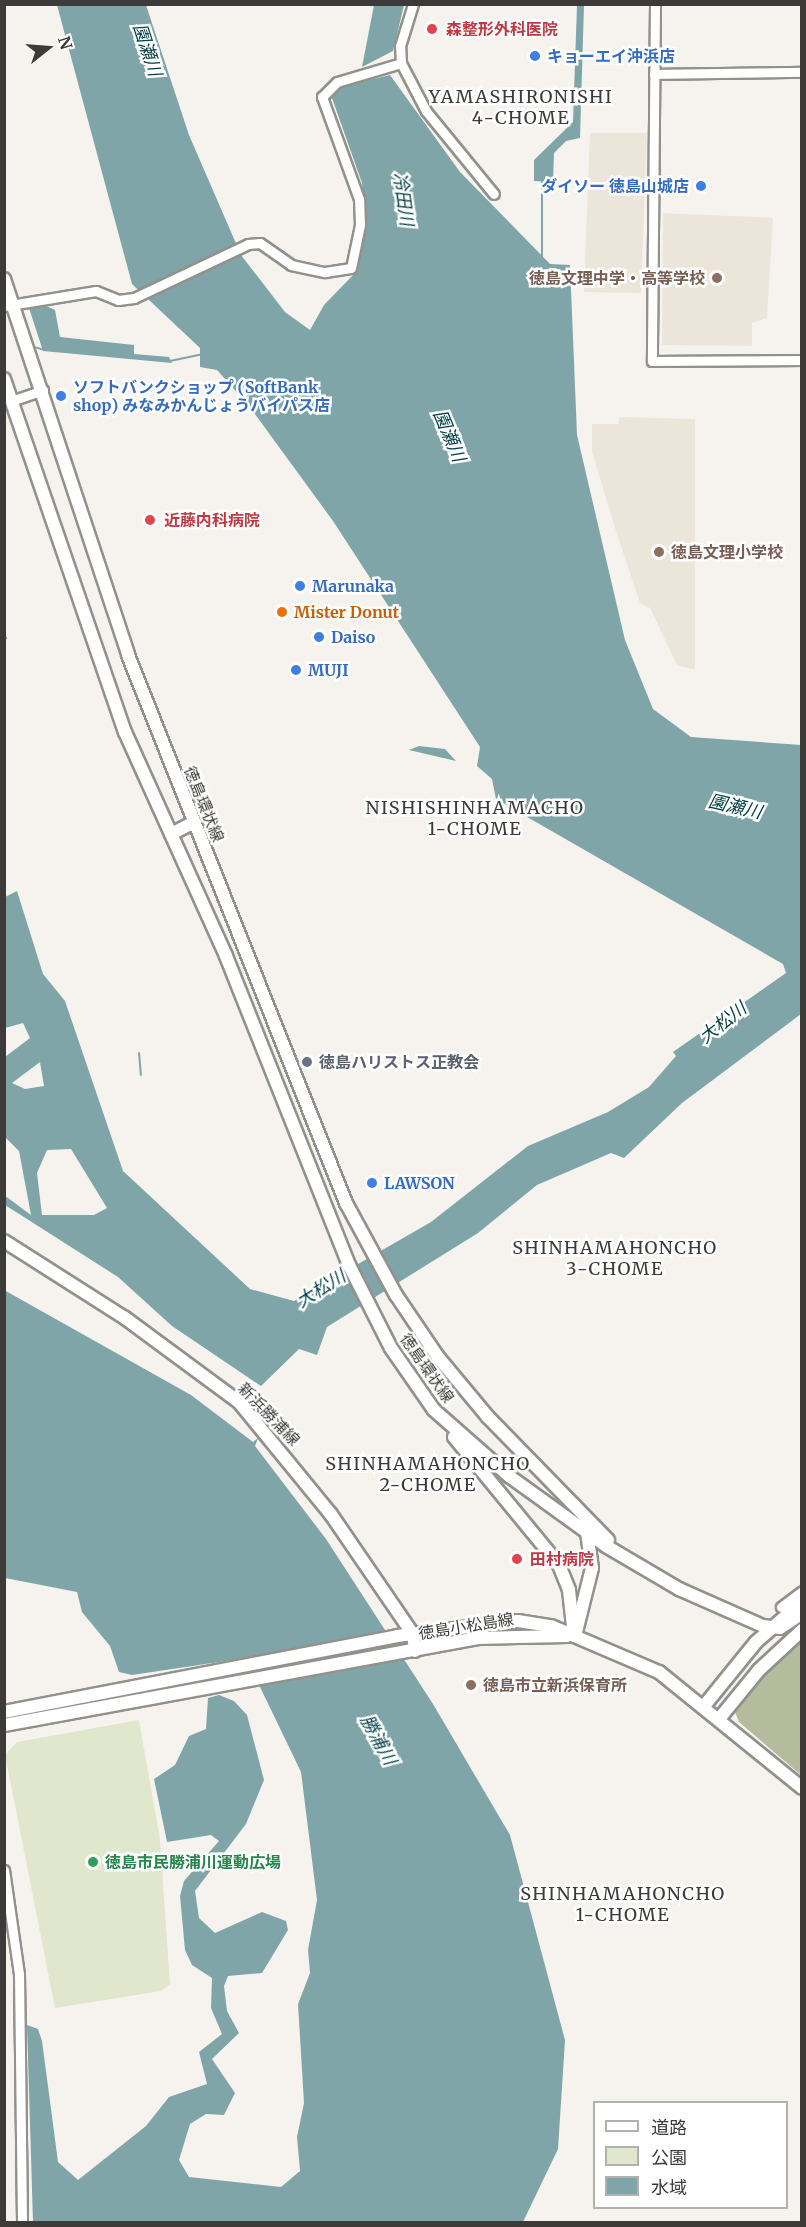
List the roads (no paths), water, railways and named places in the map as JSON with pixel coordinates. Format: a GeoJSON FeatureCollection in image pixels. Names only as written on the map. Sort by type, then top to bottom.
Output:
{"type":"FeatureCollection","features":[{"type":"Feature","properties":{"kind":"main road","name":"徳島環状線"},"geometry":{"type":"LineString","coordinates":[[4,279],[9,306],[22,327],[32,356],[103,582],[193,823],[324,1154],[371,1253],[396,1295],[459,1385],[578,1512],[656,1577]]}},
{"type":"Feature","properties":{"kind":"main road","name":"徳島環状線"},"geometry":{"type":"LineString","coordinates":[[4,379],[109,691],[171,834],[349,1266],[373,1316],[434,1410],[492,1463],[588,1534],[656,1577],[771,1628]]}},
{"type":"Feature","properties":{"kind":"main road"},"geometry":{"type":"LineString","coordinates":[[171,834],[193,823]]}},
{"type":"Feature","properties":{"kind":"main road","name":"新浜勝浦線"},"geometry":{"type":"LineString","coordinates":[[4,1241],[125,1318],[239,1402],[298,1470],[413,1634],[410,1652]]}},
{"type":"Feature","properties":{"kind":"main road"},"geometry":{"type":"LineString","coordinates":[[434,1410],[563,1573],[574,1636],[659,1672],[704,1706],[801,1788]]}},
{"type":"Feature","properties":{"kind":"main road","name":"徳島環状線"},"geometry":{"type":"LineString","coordinates":[[574,1636],[590,1584],[588,1534],[578,1512]]}},
{"type":"Feature","properties":{"kind":"main road"},"geometry":{"type":"LineString","coordinates":[[704,1706],[771,1628],[801,1602]]}},
{"type":"Feature","properties":{"kind":"main road"},"geometry":{"type":"LineString","coordinates":[[771,1628],[801,1613]]}},
{"type":"Feature","properties":{"kind":"main road","name":"徳島小松島線"},"geometry":{"type":"LineString","coordinates":[[4,1712],[397,1636],[518,1622],[574,1636]]}},
{"type":"Feature","properties":{"kind":"main road"},"geometry":{"type":"LineString","coordinates":[[718,1719],[759,1670],[801,1630]]}},
{"type":"Feature","properties":{"kind":"main road","name":"徳島小松島線"},"geometry":{"type":"LineString","coordinates":[[4,1725],[516,1633],[574,1636]]}},
{"type":"Feature","properties":{"kind":"street"},"geometry":{"type":"LineString","coordinates":[[413,4],[400,46],[401,63],[426,111],[494,194]]}},
{"type":"Feature","properties":{"kind":"street"},"geometry":{"type":"LineString","coordinates":[[655,4],[652,361],[801,360]]}},
{"type":"Feature","properties":{"kind":"street"},"geometry":{"type":"LineString","coordinates":[[9,306],[96,291],[118,300],[138,297],[248,244],[260,243],[291,265],[334,273],[351,268],[360,225],[358,199],[322,97],[337,82],[401,63]]}},
{"type":"Feature","properties":{"kind":"street"},"geometry":{"type":"LineString","coordinates":[[654,74],[801,72]]}},
{"type":"Feature","properties":{"kind":"street"},"geometry":{"type":"LineString","coordinates":[[11,401],[43,390]]}},
{"type":"Feature","properties":{"kind":"street"},"geometry":{"type":"LineString","coordinates":[[781,1607],[801,1591]]}},
{"type":"Feature","properties":{"kind":"street"},"geometry":{"type":"LineString","coordinates":[[4,1870],[19,1974],[22,2223]]}},
{"type":"Feature","properties":{"kind":"water"},"geometry":{"type":"Polygon","coordinates":[[[57,5],[146,5],[189,135],[241,255],[285,312],[310,330],[324,305],[354,274],[365,229],[362,183],[332,98],[340,87],[390,75],[460,172],[550,264],[570,265],[577,435],[625,640],[653,709],[691,737],[801,745],[801,1014],[682,1103],[624,1158],[611,1153],[537,1185],[478,1233],[327,1327],[317,1355],[299,1349],[261,1386],[172,1326],[118,1277],[5,1205],[4,1195],[31,1215],[19,1151],[4,1136],[5,1057],[30,1038],[23,1023],[5,1028],[5,897],[17,891],[43,974],[65,1001],[123,1171],[250,1289],[294,1301],[431,1222],[528,1146],[608,1112],[649,1087],[676,1056],[673,1052],[786,973],[783,964],[496,799],[492,779],[477,766],[480,747],[333,521],[249,406],[217,370],[200,367],[200,348],[132,284],[57,5]],[[40,1062],[12,1083],[25,1089],[44,1086],[40,1062]],[[71,1149],[47,1150],[37,1173],[42,1215],[94,1215],[107,1208],[71,1149]]]}},
{"type":"Feature","properties":{"kind":"water"},"geometry":{"type":"Polygon","coordinates":[[[374,5],[404,5],[393,51],[362,67],[374,5]]]}},
{"type":"Feature","properties":{"kind":"water"},"geometry":{"type":"Polygon","coordinates":[[[577,5],[584,5],[580,138],[566,141],[554,153],[553,182],[534,181],[534,160],[573,122],[577,5]]]}},
{"type":"Feature","properties":{"kind":"water"},"geometry":{"type":"Polygon","coordinates":[[[44,305],[55,310],[60,337],[134,345],[134,354],[169,357],[172,363],[43,351],[29,308],[44,305]]]}},
{"type":"Feature","properties":{"kind":"water"},"geometry":{"type":"Polygon","coordinates":[[[419,746],[445,749],[456,761],[409,750],[419,746]]]}},
{"type":"Feature","properties":{"kind":"water","name":"勝浦川"},"geometry":{"type":"Polygon","coordinates":[[[4,1290],[191,1395],[253,1442],[258,1438],[255,1446],[326,1539],[433,1704],[510,1835],[565,2040],[558,2149],[523,2222],[33,2222],[27,2025],[38,2029],[42,2041],[58,2162],[78,2180],[146,2126],[169,2097],[207,2084],[199,2052],[222,2034],[211,2008],[212,1978],[192,1965],[185,1950],[180,1896],[184,1881],[219,1841],[211,1835],[167,1842],[154,1779],[175,1765],[189,1736],[206,1729],[208,1698],[219,1695],[234,1701],[247,1715],[264,1780],[246,1824],[195,1891],[199,1918],[215,1933],[262,1912],[286,1921],[288,1930],[262,1973],[228,1976],[224,1986],[227,2011],[239,2033],[212,2059],[235,2093],[224,2115],[206,2114],[190,2124],[179,2160],[189,2177],[281,2187],[300,2171],[297,2137],[304,2103],[298,2004],[310,1973],[308,1950],[317,1900],[301,1772],[246,1658],[132,1675],[119,1672],[110,1646],[82,1612],[77,1592],[5,1578],[4,1290]]]}},
{"type":"Feature","properties":{"kind":"waterway"},"geometry":{"type":"LineString","coordinates":[[542,180],[542,258]]}},
{"type":"Feature","properties":{"kind":"waterway"},"geometry":{"type":"LineString","coordinates":[[30,346],[45,350]]}},
{"type":"Feature","properties":{"kind":"waterway"},"geometry":{"type":"LineString","coordinates":[[170,361],[203,354]]}},
{"type":"Feature","properties":{"kind":"waterway"},"geometry":{"type":"LineString","coordinates":[[139,1053],[141,1075]]}},
{"type":"Feature","properties":{"kind":"place","name":"森整形外科医院"},"geometry":{"type":"Point","coordinates":[432,29]}},
{"type":"Feature","properties":{"kind":"place","name":"キョーエイ沖浜店"},"geometry":{"type":"Point","coordinates":[535,56]}},
{"type":"Feature","properties":{"kind":"place","name":"ダイソー 徳島山城店"},"geometry":{"type":"Point","coordinates":[701,186]}},
{"type":"Feature","properties":{"kind":"place","name":"徳島文理中学・高等学校"},"geometry":{"type":"Point","coordinates":[717,278]}},
{"type":"Feature","properties":{"kind":"place","name":"ソフトバンクショップ (SoftBank shop) みなみかんじょうバイパス店"},"geometry":{"type":"Point","coordinates":[61,396]}},
{"type":"Feature","properties":{"kind":"place","name":"近藤内科病院"},"geometry":{"type":"Point","coordinates":[150,520]}},
{"type":"Feature","properties":{"kind":"place","name":"徳島文理小学校"},"geometry":{"type":"Point","coordinates":[659,552]}},
{"type":"Feature","properties":{"kind":"place","name":"Marunaka"},"geometry":{"type":"Point","coordinates":[300,586]}},
{"type":"Feature","properties":{"kind":"place","name":"Mister Donut"},"geometry":{"type":"Point","coordinates":[282,612]}},
{"type":"Feature","properties":{"kind":"place","name":"Daiso"},"geometry":{"type":"Point","coordinates":[319,637]}},
{"type":"Feature","properties":{"kind":"place","name":"MUJI"},"geometry":{"type":"Point","coordinates":[296,670]}},
{"type":"Feature","properties":{"kind":"place","name":"徳島ハリストス正教会"},"geometry":{"type":"Point","coordinates":[307,1062]}},
{"type":"Feature","properties":{"kind":"place","name":"LAWSON"},"geometry":{"type":"Point","coordinates":[372,1183]}},
{"type":"Feature","properties":{"kind":"place","name":"田村病院"},"geometry":{"type":"Point","coordinates":[517,1559]}},
{"type":"Feature","properties":{"kind":"place","name":"徳島市立新浜保育所"},"geometry":{"type":"Point","coordinates":[471,1685]}},
{"type":"Feature","properties":{"kind":"place","name":"徳島市民勝浦川運動広場"},"geometry":{"type":"Point","coordinates":[93,1862]}},
{"type":"Feature","properties":{"kind":"district","name":"YAMASHIRONISHI 4-CHOME"},"geometry":{"type":"Point","coordinates":[521,108]}},
{"type":"Feature","properties":{"kind":"district","name":"NISHISHINHAMACHO 1-CHOME"},"geometry":{"type":"Point","coordinates":[475,819]}},
{"type":"Feature","properties":{"kind":"district","name":"SHINHAMAHONCHO 3-CHOME"},"geometry":{"type":"Point","coordinates":[615,1259]}},
{"type":"Feature","properties":{"kind":"district","name":"SHINHAMAHONCHO 2-CHOME"},"geometry":{"type":"Point","coordinates":[428,1475]}},
{"type":"Feature","properties":{"kind":"district","name":"SHINHAMAHONCHO 1-CHOME"},"geometry":{"type":"Point","coordinates":[623,1905]}},
{"type":"Feature","properties":{"kind":"water label","name":"園瀬川"},"geometry":{"type":"Point","coordinates":[147,50]}},
{"type":"Feature","properties":{"kind":"water label","name":"冷田川"},"geometry":{"type":"Point","coordinates":[403,199]}},
{"type":"Feature","properties":{"kind":"water label","name":"園瀬川"},"geometry":{"type":"Point","coordinates":[449,436]}},
{"type":"Feature","properties":{"kind":"water label","name":"園瀬川"},"geometry":{"type":"Point","coordinates":[735,807]}},
{"type":"Feature","properties":{"kind":"water label","name":"大松川"},"geometry":{"type":"Point","coordinates":[723,1023]}},
{"type":"Feature","properties":{"kind":"water label","name":"大松川"},"geometry":{"type":"Point","coordinates":[321,1289]}}]}
